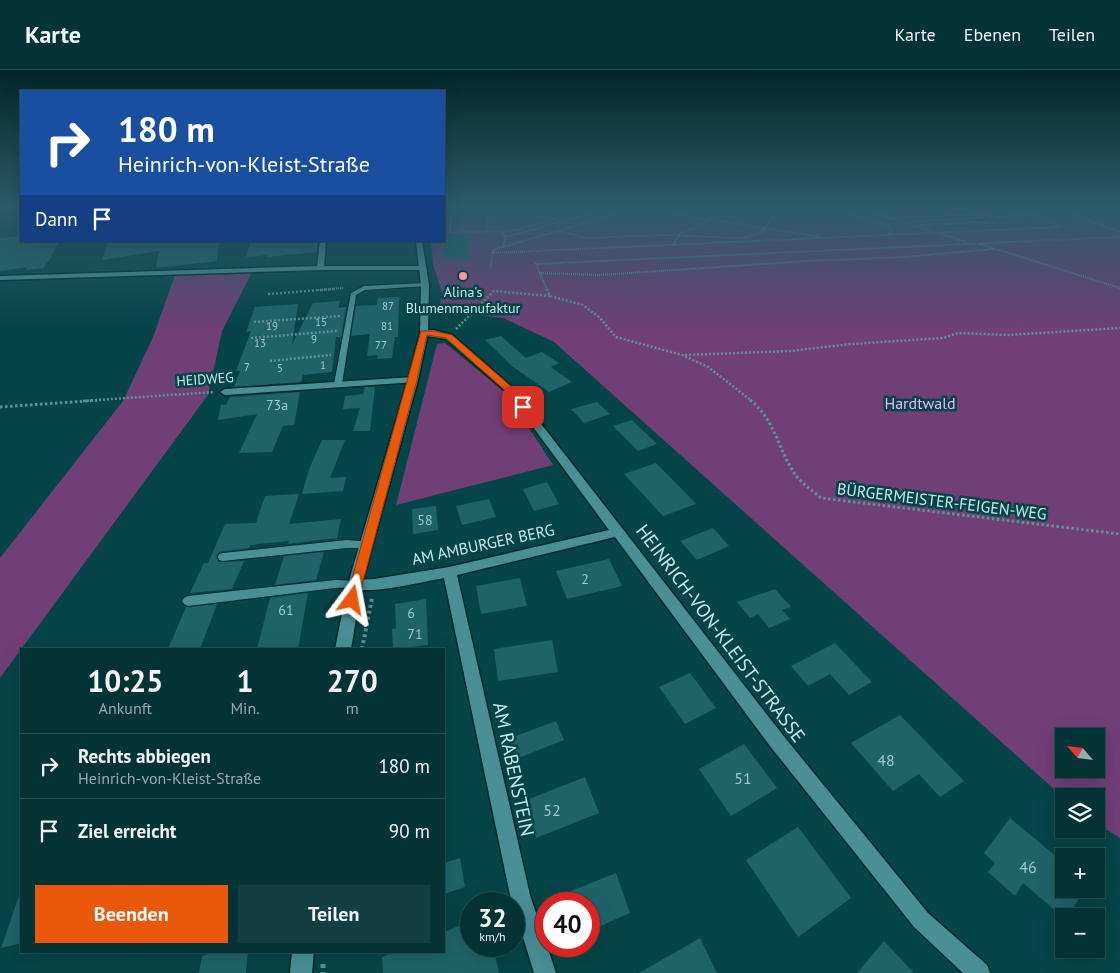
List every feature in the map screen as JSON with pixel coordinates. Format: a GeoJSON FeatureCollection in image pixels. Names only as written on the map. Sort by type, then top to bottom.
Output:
{"type":"FeatureCollection","features":[{"type":"Feature","properties":{"kind":"street"},"geometry":{"type":"LineString","coordinates":[[320,268],[322,246]]}},
{"type":"Feature","properties":{"kind":"street"},"geometry":{"type":"LineString","coordinates":[[343,648],[355,584],[413,380],[424,333],[425,285],[419,246]]}},
{"type":"Feature","properties":{"kind":"street"},"geometry":{"type":"LineString","coordinates":[[0,278],[320,268],[423,268]]}},
{"type":"Feature","properties":{"kind":"street"},"geometry":{"type":"LineString","coordinates":[[424,333],[434,333],[449,337]]}},
{"type":"Feature","properties":{"kind":"street","name":"HEINRICH-VON-KLEIST-STRASSE"},"geometry":{"type":"LineString","coordinates":[[449,337],[511,391],[776,740],[921,920],[979,973]]}},
{"type":"Feature","properties":{"kind":"street","name":"HEIDWEG"},"geometry":{"type":"LineString","coordinates":[[225,392],[413,380]]}},
{"type":"Feature","properties":{"kind":"street","name":"AM AMBURGER BERG"},"geometry":{"type":"LineString","coordinates":[[355,584],[374,584],[449,572],[618,532]]}},
{"type":"Feature","properties":{"kind":"street","name":"AM RABENSTEIN"},"geometry":{"type":"LineString","coordinates":[[449,572],[520,895],[545,973]]}},
{"type":"Feature","properties":{"kind":"street"},"geometry":{"type":"LineString","coordinates":[[302,973],[303,953]]}},
{"type":"Feature","properties":{"kind":"lane"},"geometry":{"type":"LineString","coordinates":[[338,384],[353,294],[364,288],[425,285]]}},
{"type":"Feature","properties":{"kind":"lane"},"geometry":{"type":"LineString","coordinates":[[223,557],[347,544],[367,545]]}},
{"type":"Feature","properties":{"kind":"lane"},"geometry":{"type":"LineString","coordinates":[[188,601],[335,584],[355,584]]}},
{"type":"Feature","properties":{"kind":"path"},"geometry":{"type":"LineString","coordinates":[[492,253],[647,246]]}},
{"type":"Feature","properties":{"kind":"path"},"geometry":{"type":"LineString","coordinates":[[550,296],[538,273],[536,264],[904,246]]}},
{"type":"Feature","properties":{"kind":"path"},"geometry":{"type":"LineString","coordinates":[[985,246],[1120,288]]}},
{"type":"Feature","properties":{"kind":"path"},"geometry":{"type":"LineString","coordinates":[[491,267],[493,250],[503,247]]}},
{"type":"Feature","properties":{"kind":"path"},"geometry":{"type":"LineString","coordinates":[[538,273],[600,275],[807,261],[888,258],[994,249]]}},
{"type":"Feature","properties":{"kind":"path"},"geometry":{"type":"LineString","coordinates":[[268,294],[354,288],[359,290]]}},
{"type":"Feature","properties":{"kind":"path","name":"BÜRGERMEISTER-FEIGEN-WEG"},"geometry":{"type":"LineString","coordinates":[[449,337],[494,291],[550,296],[583,305],[600,318],[616,337],[682,355],[708,367],[756,404],[774,429],[795,475],[821,498],[1120,534]]}},
{"type":"Feature","properties":{"kind":"path"},"geometry":{"type":"LineString","coordinates":[[254,322],[349,315]]}},
{"type":"Feature","properties":{"kind":"path"},"geometry":{"type":"LineString","coordinates":[[682,355],[790,351],[851,344],[943,338],[958,333],[1009,335],[1120,328]]}},
{"type":"Feature","properties":{"kind":"path"},"geometry":{"type":"LineString","coordinates":[[251,338],[347,330]]}},
{"type":"Feature","properties":{"kind":"path"},"geometry":{"type":"LineString","coordinates":[[270,361],[343,354]]}},
{"type":"Feature","properties":{"kind":"path","name":"HEIDWEG"},"geometry":{"type":"LineString","coordinates":[[0,407],[225,392]]}},
{"type":"Feature","properties":{"kind":"green space","name":"Hardtwald"},"geometry":{"type":"Polygon","coordinates":[[[431,246],[1120,246],[1120,838],[1105,829],[1105,788],[1055,788],[1055,790],[554,342],[503,318],[439,310],[442,293],[433,264],[431,246]]]}},
{"type":"Feature","properties":{"kind":"green space"},"geometry":{"type":"Polygon","coordinates":[[[252,272],[222,331],[208,395],[22,648],[20,648],[20,651],[0,678],[0,558],[123,401],[153,337],[175,275],[252,272]]]}},
{"type":"Feature","properties":{"kind":"green space"},"geometry":{"type":"Polygon","coordinates":[[[445,343],[507,394],[553,465],[396,505],[437,344],[445,343]]]}},
{"type":"Feature","properties":{"kind":"building"},"geometry":{"type":"Polygon","coordinates":[[[0,246],[56,246],[44,268],[26,270],[28,267],[0,271],[0,246]]]}},
{"type":"Feature","properties":{"kind":"building"},"geometry":{"type":"Polygon","coordinates":[[[107,246],[218,246],[217,261],[156,268],[159,251],[102,260],[107,246]]]}},
{"type":"Feature","properties":{"kind":"building"},"geometry":{"type":"Polygon","coordinates":[[[249,246],[318,246],[317,252],[246,257],[249,246]]]}},
{"type":"Feature","properties":{"kind":"building"},"geometry":{"type":"Polygon","coordinates":[[[444,246],[469,246],[469,259],[443,258],[444,246]]]}},
{"type":"Feature","properties":{"kind":"building"},"geometry":{"type":"Polygon","coordinates":[[[399,297],[398,337],[395,337],[392,358],[377,359],[378,355],[367,356],[370,334],[351,336],[356,306],[377,305],[378,298],[399,297]]]}},
{"type":"Feature","properties":{"kind":"building"},"geometry":{"type":"Polygon","coordinates":[[[340,301],[338,308],[346,307],[341,337],[336,337],[332,372],[303,375],[301,382],[234,387],[240,371],[236,371],[251,331],[246,332],[255,307],[298,304],[292,345],[313,303],[340,301]]]}},
{"type":"Feature","properties":{"kind":"building"},"geometry":{"type":"Polygon","coordinates":[[[501,336],[526,358],[542,352],[559,363],[551,367],[572,382],[549,392],[512,366],[485,340],[501,336]]]}},
{"type":"Feature","properties":{"kind":"building"},"geometry":{"type":"Polygon","coordinates":[[[365,387],[375,387],[370,431],[353,431],[360,408],[343,409],[345,396],[363,394],[365,387]]]}},
{"type":"Feature","properties":{"kind":"building"},"geometry":{"type":"Polygon","coordinates":[[[300,392],[294,425],[283,426],[272,452],[239,453],[257,414],[218,420],[221,405],[226,405],[230,397],[300,392]]]}},
{"type":"Feature","properties":{"kind":"building"},"geometry":{"type":"Polygon","coordinates":[[[597,402],[610,414],[584,423],[571,409],[597,402]]]}},
{"type":"Feature","properties":{"kind":"building"},"geometry":{"type":"Polygon","coordinates":[[[632,420],[657,444],[638,451],[613,426],[632,420]]]}},
{"type":"Feature","properties":{"kind":"building"},"geometry":{"type":"Polygon","coordinates":[[[322,440],[345,440],[330,478],[346,477],[343,491],[302,494],[309,469],[322,440]]]}},
{"type":"Feature","properties":{"kind":"building"},"geometry":{"type":"Polygon","coordinates":[[[656,463],[696,504],[663,516],[624,474],[656,463]]]}},
{"type":"Feature","properties":{"kind":"building"},"geometry":{"type":"Polygon","coordinates":[[[547,482],[559,504],[534,511],[523,489],[547,482]]]}},
{"type":"Feature","properties":{"kind":"building"},"geometry":{"type":"Polygon","coordinates":[[[299,494],[289,524],[341,519],[337,538],[288,544],[289,541],[250,545],[249,548],[219,552],[216,556],[219,562],[244,561],[232,589],[190,593],[204,563],[208,563],[225,524],[256,523],[265,496],[299,494]]]}},
{"type":"Feature","properties":{"kind":"building"},"geometry":{"type":"Polygon","coordinates":[[[489,499],[496,517],[462,525],[456,506],[489,499]]]}},
{"type":"Feature","properties":{"kind":"building"},"geometry":{"type":"Polygon","coordinates":[[[436,506],[438,530],[413,534],[412,509],[436,506]]]}},
{"type":"Feature","properties":{"kind":"building"},"geometry":{"type":"Polygon","coordinates":[[[713,528],[729,546],[697,560],[680,541],[713,528]]]}},
{"type":"Feature","properties":{"kind":"building"},"geometry":{"type":"Polygon","coordinates":[[[324,552],[316,580],[275,585],[284,556],[324,552]]]}},
{"type":"Feature","properties":{"kind":"building"},"geometry":{"type":"Polygon","coordinates":[[[609,559],[622,586],[567,599],[556,571],[609,559]]]}},
{"type":"Feature","properties":{"kind":"building"},"geometry":{"type":"Polygon","coordinates":[[[520,578],[527,606],[481,614],[476,586],[520,578]]]}},
{"type":"Feature","properties":{"kind":"building"},"geometry":{"type":"Polygon","coordinates":[[[775,589],[791,607],[782,610],[790,619],[769,628],[758,614],[750,618],[737,602],[775,589]]]}},
{"type":"Feature","properties":{"kind":"building"},"geometry":{"type":"Polygon","coordinates":[[[308,593],[298,648],[257,648],[270,598],[308,593]]]}},
{"type":"Feature","properties":{"kind":"building"},"geometry":{"type":"Polygon","coordinates":[[[426,599],[428,645],[393,648],[392,629],[396,628],[395,604],[426,599]]]}},
{"type":"Feature","properties":{"kind":"building"},"geometry":{"type":"Polygon","coordinates":[[[217,604],[200,648],[168,648],[186,607],[217,604]]]}},
{"type":"Feature","properties":{"kind":"building"},"geometry":{"type":"Polygon","coordinates":[[[552,640],[558,672],[498,681],[494,649],[552,640]]]}},
{"type":"Feature","properties":{"kind":"building"},"geometry":{"type":"Polygon","coordinates":[[[835,643],[872,682],[849,695],[830,674],[808,686],[791,666],[835,643]]]}},
{"type":"Feature","properties":{"kind":"building"},"geometry":{"type":"Polygon","coordinates":[[[690,673],[716,708],[685,724],[659,687],[690,673]]]}},
{"type":"Feature","properties":{"kind":"building"},"geometry":{"type":"Polygon","coordinates":[[[900,715],[964,781],[940,797],[919,774],[893,791],[851,743],[900,715]]]}},
{"type":"Feature","properties":{"kind":"building"},"geometry":{"type":"Polygon","coordinates":[[[556,721],[564,740],[516,759],[508,739],[556,721]]]}},
{"type":"Feature","properties":{"kind":"building"},"geometry":{"type":"Polygon","coordinates":[[[744,744],[777,788],[731,816],[699,769],[744,744]]]}},
{"type":"Feature","properties":{"kind":"building"},"geometry":{"type":"Polygon","coordinates":[[[585,777],[599,813],[536,838],[524,801],[585,777]]]}},
{"type":"Feature","properties":{"kind":"building"},"geometry":{"type":"Polygon","coordinates":[[[1010,818],[1055,856],[1055,898],[1079,898],[1073,908],[1055,908],[1055,910],[1023,883],[1015,896],[988,872],[995,863],[984,853],[1010,818]]]}},
{"type":"Feature","properties":{"kind":"building"},"geometry":{"type":"Polygon","coordinates":[[[798,827],[851,898],[798,937],[746,860],[798,827]]]}},
{"type":"Feature","properties":{"kind":"building"},"geometry":{"type":"Polygon","coordinates":[[[460,858],[465,887],[445,894],[445,863],[460,858]]]}},
{"type":"Feature","properties":{"kind":"building"},"geometry":{"type":"Polygon","coordinates":[[[616,873],[630,913],[600,926],[600,892],[568,892],[616,873]]]}},
{"type":"Feature","properties":{"kind":"building"},"geometry":{"type":"Polygon","coordinates":[[[19,896],[20,896],[20,943],[1,948],[19,896]]]}},
{"type":"Feature","properties":{"kind":"building"},"geometry":{"type":"Polygon","coordinates":[[[460,925],[460,957],[495,957],[499,973],[383,973],[382,957],[392,953],[445,953],[445,932],[460,925]]]}},
{"type":"Feature","properties":{"kind":"building"},"geometry":{"type":"Polygon","coordinates":[[[700,938],[717,973],[639,973],[700,938]]]}},
{"type":"Feature","properties":{"kind":"building"},"geometry":{"type":"Polygon","coordinates":[[[884,941],[914,973],[857,973],[884,941]]]}},
{"type":"Feature","properties":{"kind":"building"},"geometry":{"type":"Polygon","coordinates":[[[212,953],[248,953],[246,973],[199,973],[202,956],[212,953]]]}},
{"type":"Feature","properties":{"kind":"place","name":"Alina's Blumenmanufaktur"},"geometry":{"type":"Point","coordinates":[463,276]}},
{"type":"Feature","properties":{"kind":"route"},"geometry":{"type":"LineString","coordinates":[[352,600],[413,380],[424,333],[434,333],[449,337],[469,352],[511,391],[523,407]]}}]}
